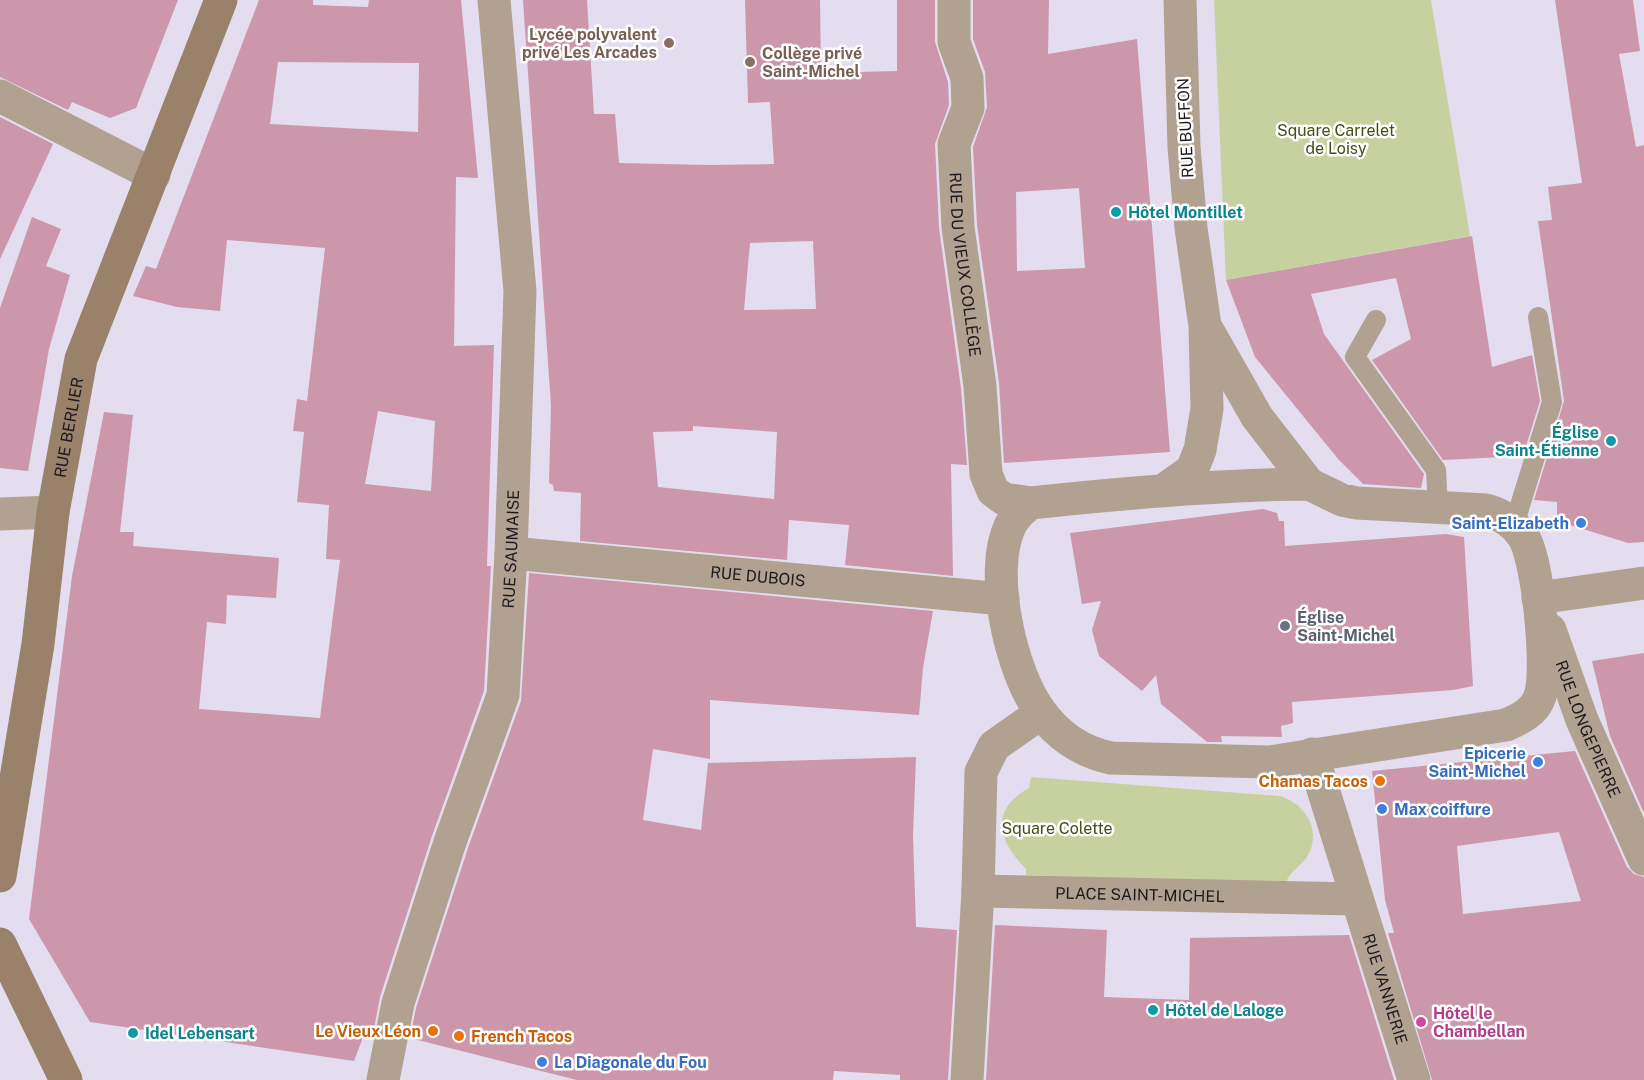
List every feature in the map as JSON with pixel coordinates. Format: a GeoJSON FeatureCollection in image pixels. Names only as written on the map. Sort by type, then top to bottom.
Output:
{"type":"FeatureCollection","features":[{"type":"Feature","properties":{"kind":"street","name":"RUE BERLIER"},"geometry":{"type":"LineString","coordinates":[[0,876],[38,644],[53,512],[81,359],[220,0]]}},
{"type":"Feature","properties":{"kind":"street","name":"RUE SAUMAISE"},"geometry":{"type":"LineString","coordinates":[[383,1080],[398,1003],[450,842],[503,695],[511,553],[520,291],[494,0]]}},
{"type":"Feature","properties":{"kind":"street","name":"RUE DU VIEUX COLLÈGE"},"geometry":{"type":"LineString","coordinates":[[954,0],[954,42],[967,78],[968,108],[954,144],[958,227],[980,386],[986,474],[993,491],[1004,498],[1031,502]]}},
{"type":"Feature","properties":{"kind":"street","name":"RUE BUFFON"},"geometry":{"type":"LineString","coordinates":[[1164,490],[1192,470],[1200,450],[1207,409],[1205,326],[1187,182],[1180,0]]}},
{"type":"Feature","properties":{"kind":"street"},"geometry":{"type":"LineString","coordinates":[[0,96],[154,175]]}},
{"type":"Feature","properties":{"kind":"street","name":"RUE BUFFON"},"geometry":{"type":"LineString","coordinates":[[1205,326],[1257,417],[1310,484]]}},
{"type":"Feature","properties":{"kind":"street"},"geometry":{"type":"LineString","coordinates":[[1310,484],[1342,500],[1357,503],[1486,510],[1496,513],[1514,525],[1524,538],[1532,560],[1538,598],[1543,683],[1540,697],[1533,709],[1522,718],[1506,725],[1269,762],[1110,758],[1094,755],[1078,747],[1041,713],[1020,675],[1003,599],[1002,562],[1006,539],[1015,517],[1031,502],[1164,490],[1237,485],[1310,484]]}},
{"type":"Feature","properties":{"kind":"street"},"geometry":{"type":"LineString","coordinates":[[0,514],[53,512]]}},
{"type":"Feature","properties":{"kind":"street","name":"RUE DUBOIS"},"geometry":{"type":"LineString","coordinates":[[511,553],[1003,599]]}},
{"type":"Feature","properties":{"kind":"street"},"geometry":{"type":"LineString","coordinates":[[1538,598],[1644,584]]}},
{"type":"Feature","properties":{"kind":"street","name":"RUE LONGEPIERRE"},"geometry":{"type":"LineString","coordinates":[[1538,598],[1582,720],[1644,860]]}},
{"type":"Feature","properties":{"kind":"street"},"geometry":{"type":"LineString","coordinates":[[966,1080],[978,891],[981,772],[994,746],[1041,713]]}},
{"type":"Feature","properties":{"kind":"street"},"geometry":{"type":"LineString","coordinates":[[1312,754],[1357,899]]}},
{"type":"Feature","properties":{"kind":"street","name":"PLACE SAINT-MICHEL"},"geometry":{"type":"LineString","coordinates":[[978,891],[1357,899]]}},
{"type":"Feature","properties":{"kind":"street","name":"RUE VANNERIE"},"geometry":{"type":"LineString","coordinates":[[1357,899],[1414,1080]]}},
{"type":"Feature","properties":{"kind":"street"},"geometry":{"type":"LineString","coordinates":[[0,944],[66,1080]]}},
{"type":"Feature","properties":{"kind":"lane"},"geometry":{"type":"LineString","coordinates":[[1514,525],[1552,402],[1538,317]]}},
{"type":"Feature","properties":{"kind":"lane"},"geometry":{"type":"LineString","coordinates":[[1376,320],[1355,357],[1436,470],[1438,507]]}},
{"type":"Feature","properties":{"kind":"green space","name":"Square Carrelet de Loisy"},"geometry":{"type":"Polygon","coordinates":[[[1214,0],[1431,0],[1470,236],[1226,280],[1214,0]]]}},
{"type":"Feature","properties":{"kind":"green space","name":"Square Colette"},"geometry":{"type":"Polygon","coordinates":[[[1031,777],[1280,796],[1297,805],[1309,819],[1313,836],[1312,846],[1305,859],[1289,876],[1286,884],[1026,875],[1026,869],[1009,848],[1002,826],[1003,816],[1008,806],[1029,788],[1031,777]]]}},
{"type":"Feature","properties":{"kind":"building"},"geometry":{"type":"Polygon","coordinates":[[[0,0],[178,0],[136,108],[110,118],[72,102],[68,110],[0,77],[0,0]]]}},
{"type":"Feature","properties":{"kind":"building"},"geometry":{"type":"Polygon","coordinates":[[[259,0],[313,0],[313,5],[368,7],[369,0],[461,0],[478,178],[456,177],[454,346],[494,345],[487,566],[491,566],[484,691],[432,836],[380,997],[374,1029],[367,1027],[354,1061],[90,1022],[29,919],[72,576],[104,412],[133,415],[120,532],[134,532],[133,546],[279,558],[276,598],[227,595],[226,624],[207,622],[199,709],[320,718],[340,560],[326,559],[329,505],[297,502],[304,432],[293,431],[297,399],[307,401],[325,248],[227,240],[220,311],[177,307],[133,296],[146,266],[156,269],[259,0]],[[278,62],[270,124],[418,132],[419,63],[278,62]],[[378,411],[365,484],[431,491],[435,421],[378,411]]]}},
{"type":"Feature","properties":{"kind":"building"},"geometry":{"type":"Polygon","coordinates":[[[523,0],[587,0],[594,114],[615,114],[619,163],[709,165],[774,164],[770,102],[748,103],[745,0],[820,0],[821,73],[897,71],[897,0],[935,0],[935,42],[948,82],[949,105],[935,144],[939,228],[961,388],[967,465],[951,464],[953,576],[845,565],[849,525],[789,520],[787,560],[580,541],[581,493],[554,491],[553,485],[549,483],[551,406],[523,0]],[[813,241],[750,243],[744,310],[816,309],[813,241]],[[693,426],[693,431],[653,432],[658,487],[774,499],[777,432],[693,426]]]}},
{"type":"Feature","properties":{"kind":"building"},"geometry":{"type":"Polygon","coordinates":[[[973,0],[1049,0],[1048,54],[1137,39],[1170,452],[1004,463],[999,383],[977,225],[973,147],[987,107],[985,72],[973,39],[973,0]],[[1079,188],[1016,192],[1017,271],[1085,268],[1079,188]]]}},
{"type":"Feature","properties":{"kind":"building"},"geometry":{"type":"Polygon","coordinates":[[[1555,0],[1633,0],[1640,51],[1619,54],[1636,147],[1644,145],[1644,542],[1628,543],[1557,521],[1557,502],[1534,500],[1564,401],[1538,221],[1552,220],[1548,187],[1582,183],[1555,0]]]}},
{"type":"Feature","properties":{"kind":"building"},"geometry":{"type":"Polygon","coordinates":[[[0,117],[53,144],[0,259],[0,117]]]}},
{"type":"Feature","properties":{"kind":"building"},"geometry":{"type":"Polygon","coordinates":[[[32,217],[61,229],[46,266],[70,275],[49,349],[28,471],[0,468],[0,308],[32,217]]]}},
{"type":"Feature","properties":{"kind":"building"},"geometry":{"type":"Polygon","coordinates":[[[1472,236],[1492,367],[1532,355],[1540,401],[1523,456],[1443,460],[1372,360],[1411,339],[1396,278],[1311,294],[1324,334],[1424,474],[1421,488],[1363,484],[1339,460],[1255,357],[1226,280],[1472,236]]]}},
{"type":"Feature","properties":{"kind":"building","name":"Église Saint-Michel"},"geometry":{"type":"Polygon","coordinates":[[[1263,509],[1277,513],[1279,521],[1284,521],[1285,546],[1446,534],[1464,537],[1473,686],[1453,690],[1292,702],[1293,723],[1281,726],[1282,737],[1221,736],[1222,742],[1207,742],[1161,704],[1156,675],[1142,691],[1099,656],[1092,630],[1101,601],[1082,604],[1070,533],[1263,509]]]}},
{"type":"Feature","properties":{"kind":"building"},"geometry":{"type":"Polygon","coordinates":[[[529,573],[933,611],[923,668],[919,715],[710,700],[710,759],[653,749],[643,820],[701,830],[708,763],[916,757],[913,836],[916,927],[957,930],[948,1080],[900,1080],[900,1075],[834,1071],[833,1080],[577,1080],[410,1038],[416,1008],[468,848],[521,701],[529,573]]]}},
{"type":"Feature","properties":{"kind":"building"},"geometry":{"type":"Polygon","coordinates":[[[1644,653],[1644,813],[1610,736],[1592,661],[1644,653]]]}},
{"type":"Feature","properties":{"kind":"building"},"geometry":{"type":"Polygon","coordinates":[[[1575,751],[1627,867],[1634,874],[1644,877],[1644,1080],[1432,1080],[1388,933],[1394,933],[1385,900],[1372,771],[1575,751]],[[1559,832],[1457,846],[1463,914],[1581,901],[1559,832]]]}},
{"type":"Feature","properties":{"kind":"building"},"geometry":{"type":"Polygon","coordinates":[[[995,925],[1107,930],[1104,997],[1189,1000],[1190,938],[1349,935],[1394,1080],[986,1080],[995,925]]]}},
{"type":"Feature","properties":{"kind":"place","name":"Lycée polyvalent privé Les Arcades"},"geometry":{"type":"Point","coordinates":[669,43]}},
{"type":"Feature","properties":{"kind":"place","name":"Collège privé Saint-Michel"},"geometry":{"type":"Point","coordinates":[750,62]}},
{"type":"Feature","properties":{"kind":"place","name":"Hôtel Montillet"},"geometry":{"type":"Point","coordinates":[1116,212]}},
{"type":"Feature","properties":{"kind":"place","name":"Église Saint-Étienne"},"geometry":{"type":"Point","coordinates":[1611,441]}},
{"type":"Feature","properties":{"kind":"place","name":"Saint-Elizabeth"},"geometry":{"type":"Point","coordinates":[1581,523]}},
{"type":"Feature","properties":{"kind":"place","name":"Église Saint-Michel"},"geometry":{"type":"Point","coordinates":[1285,626]}},
{"type":"Feature","properties":{"kind":"place","name":"Epicerie Saint-Michel"},"geometry":{"type":"Point","coordinates":[1538,762]}},
{"type":"Feature","properties":{"kind":"place","name":"Chamas Tacos"},"geometry":{"type":"Point","coordinates":[1380,781]}},
{"type":"Feature","properties":{"kind":"place","name":"Max coiffure"},"geometry":{"type":"Point","coordinates":[1382,809]}},
{"type":"Feature","properties":{"kind":"place","name":"Hôtel de Laloge"},"geometry":{"type":"Point","coordinates":[1153,1010]}},
{"type":"Feature","properties":{"kind":"place","name":"Hôtel le Chambellan"},"geometry":{"type":"Point","coordinates":[1421,1022]}},
{"type":"Feature","properties":{"kind":"place","name":"Le Vieux Léon"},"geometry":{"type":"Point","coordinates":[433,1031]}},
{"type":"Feature","properties":{"kind":"place","name":"Idel Lebensart"},"geometry":{"type":"Point","coordinates":[133,1033]}},
{"type":"Feature","properties":{"kind":"place","name":"French Tacos"},"geometry":{"type":"Point","coordinates":[459,1036]}},
{"type":"Feature","properties":{"kind":"place","name":"La Diagonale du Fou"},"geometry":{"type":"Point","coordinates":[542,1062]}}]}
